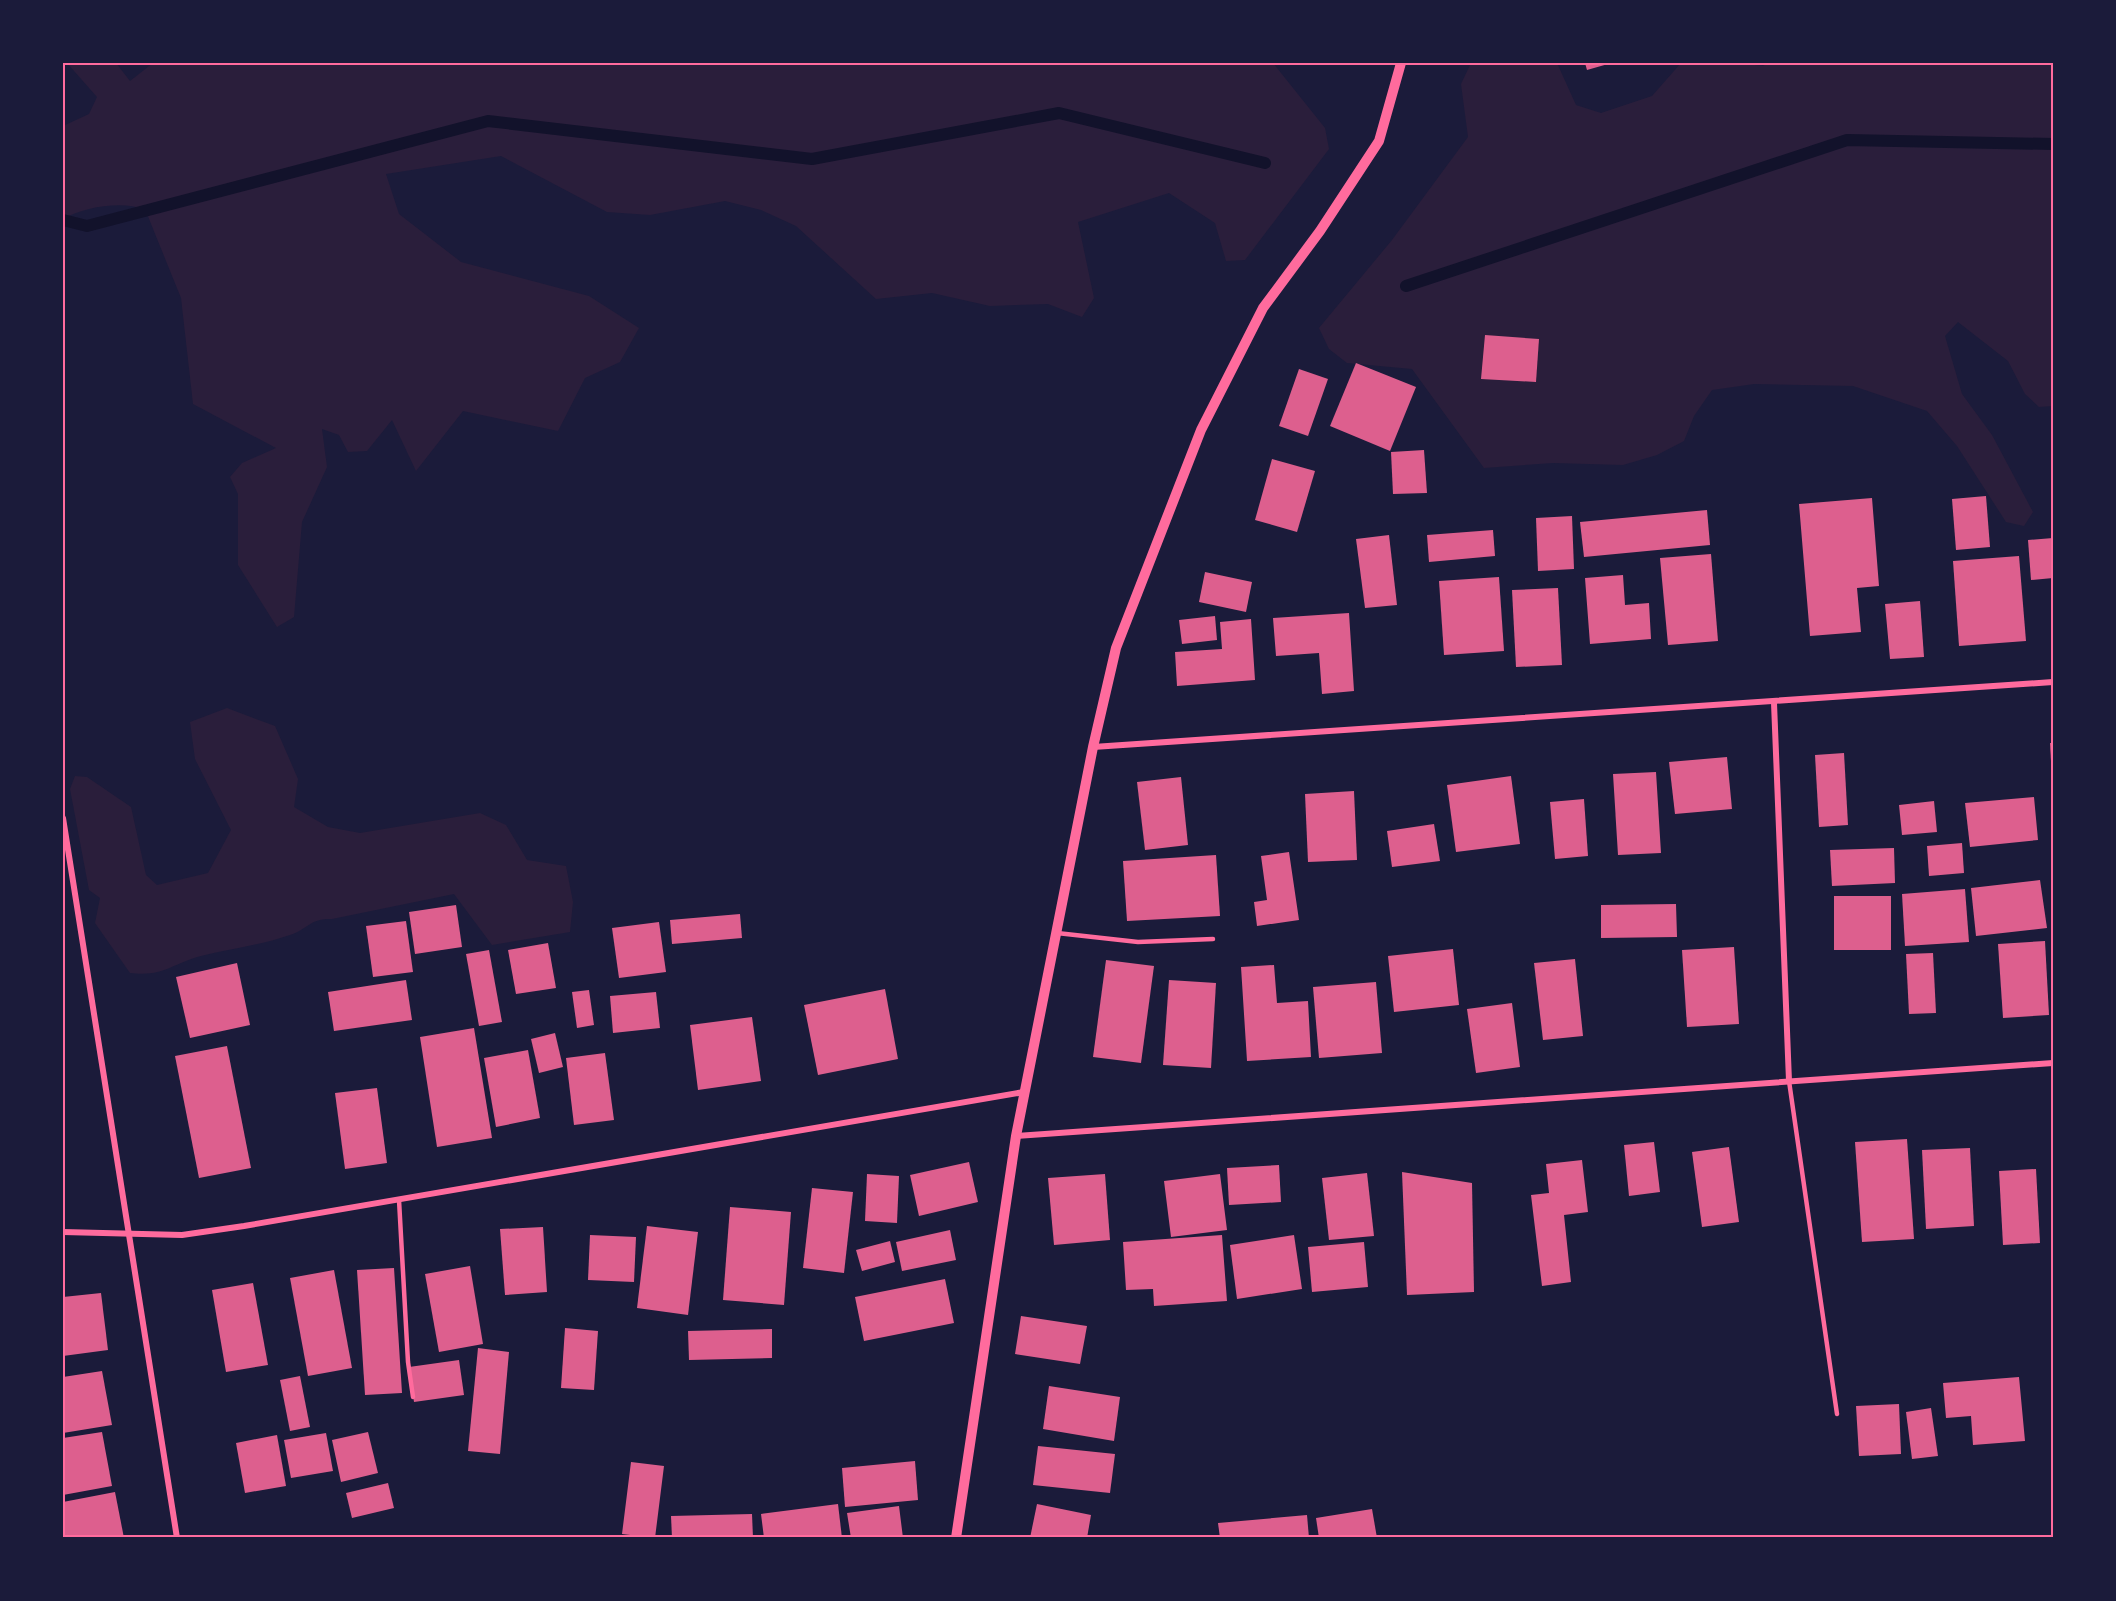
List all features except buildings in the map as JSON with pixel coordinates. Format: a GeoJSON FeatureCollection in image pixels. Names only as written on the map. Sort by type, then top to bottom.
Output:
{"type":"FeatureCollection","features":[{"type":"Feature","properties":{"kind":"street"},"geometry":{"type":"LineString","coordinates":[[956,1538],[1016,1136],[1093,747],[1116,648],[1202,430],[1263,308],[1320,231],[1379,141],[1401,63]]}},
{"type":"Feature","properties":{"kind":"street"},"geometry":{"type":"LineString","coordinates":[[1093,747],[1774,703],[2053,682]]}},
{"type":"Feature","properties":{"kind":"street"},"geometry":{"type":"LineString","coordinates":[[1774,703],[1789,1081]]}},
{"type":"Feature","properties":{"kind":"street"},"geometry":{"type":"LineString","coordinates":[[63,818],[177,1538]]}},
{"type":"Feature","properties":{"kind":"street"},"geometry":{"type":"LineString","coordinates":[[1016,1136],[2053,1063]]}},
{"type":"Feature","properties":{"kind":"street"},"geometry":{"type":"LineString","coordinates":[[63,1232],[182,1235],[399,1200],[1024,1092]]}},
{"type":"Feature","properties":{"kind":"lane"},"geometry":{"type":"LineString","coordinates":[[1056,933],[1138,942],[1213,939]]}},
{"type":"Feature","properties":{"kind":"lane"},"geometry":{"type":"LineString","coordinates":[[1789,1081],[1837,1414]]}},
{"type":"Feature","properties":{"kind":"lane"},"geometry":{"type":"LineString","coordinates":[[399,1200],[413,1397]]}},
{"type":"Feature","properties":{"kind":"shaded area"},"geometry":{"type":"Polygon","coordinates":[[[67,63],[116,63],[130,81],[153,63],[1273,63],[1325,128],[1329,149],[1245,260],[1226,261],[1215,223],[1169,193],[1078,222],[1094,298],[1082,317],[1048,304],[990,306],[932,293],[876,299],[796,226],[761,210],[725,201],[650,215],[607,212],[501,156],[386,174],[399,214],[461,262],[589,296],[639,328],[620,362],[585,378],[558,431],[463,411],[416,471],[392,420],[367,451],[348,452],[339,435],[322,429],[327,467],[302,522],[294,617],[277,627],[238,565],[238,494],[230,477],[242,463],[276,448],[193,404],[181,298],[145,209],[126,205],[104,206],[82,211],[63,219],[63,126],[89,114],[97,97],[67,63]]]}},
{"type":"Feature","properties":{"kind":"shaded area"},"geometry":{"type":"Polygon","coordinates":[[[1471,63],[1557,63],[1576,105],[1601,113],[1652,96],[1681,63],[1737,63],[1763,66],[1768,63],[2053,63],[2053,406],[2039,407],[2025,394],[2008,361],[1958,322],[1945,336],[1962,394],[1992,435],[2033,512],[2024,526],[2006,522],[1957,446],[1927,411],[1853,386],[1754,384],[1712,390],[1694,416],[1684,441],[1657,455],[1623,465],[1553,463],[1484,468],[1412,369],[1347,363],[1329,349],[1319,328],[1392,240],[1468,137],[1461,84],[1471,63]]]}},
{"type":"Feature","properties":{"kind":"shaded area"},"geometry":{"type":"Polygon","coordinates":[[[227,708],[275,726],[298,779],[294,807],[328,827],[360,833],[480,813],[506,825],[527,860],[566,866],[573,902],[570,932],[492,945],[454,894],[319,920],[296,933],[279,938],[201,956],[151,973],[130,973],[95,923],[100,898],[89,890],[70,789],[75,776],[87,777],[131,807],[146,875],[157,885],[208,873],[231,830],[195,759],[190,722],[227,708]]]}},
{"type":"Feature","properties":{"kind":"waterway"},"geometry":{"type":"LineString","coordinates":[[63,220],[87,226],[488,121],[812,159],[1059,113],[1265,163]]}},
{"type":"Feature","properties":{"kind":"waterway"},"geometry":{"type":"LineString","coordinates":[[1406,286],[1847,140],[2053,144]]}}]}
